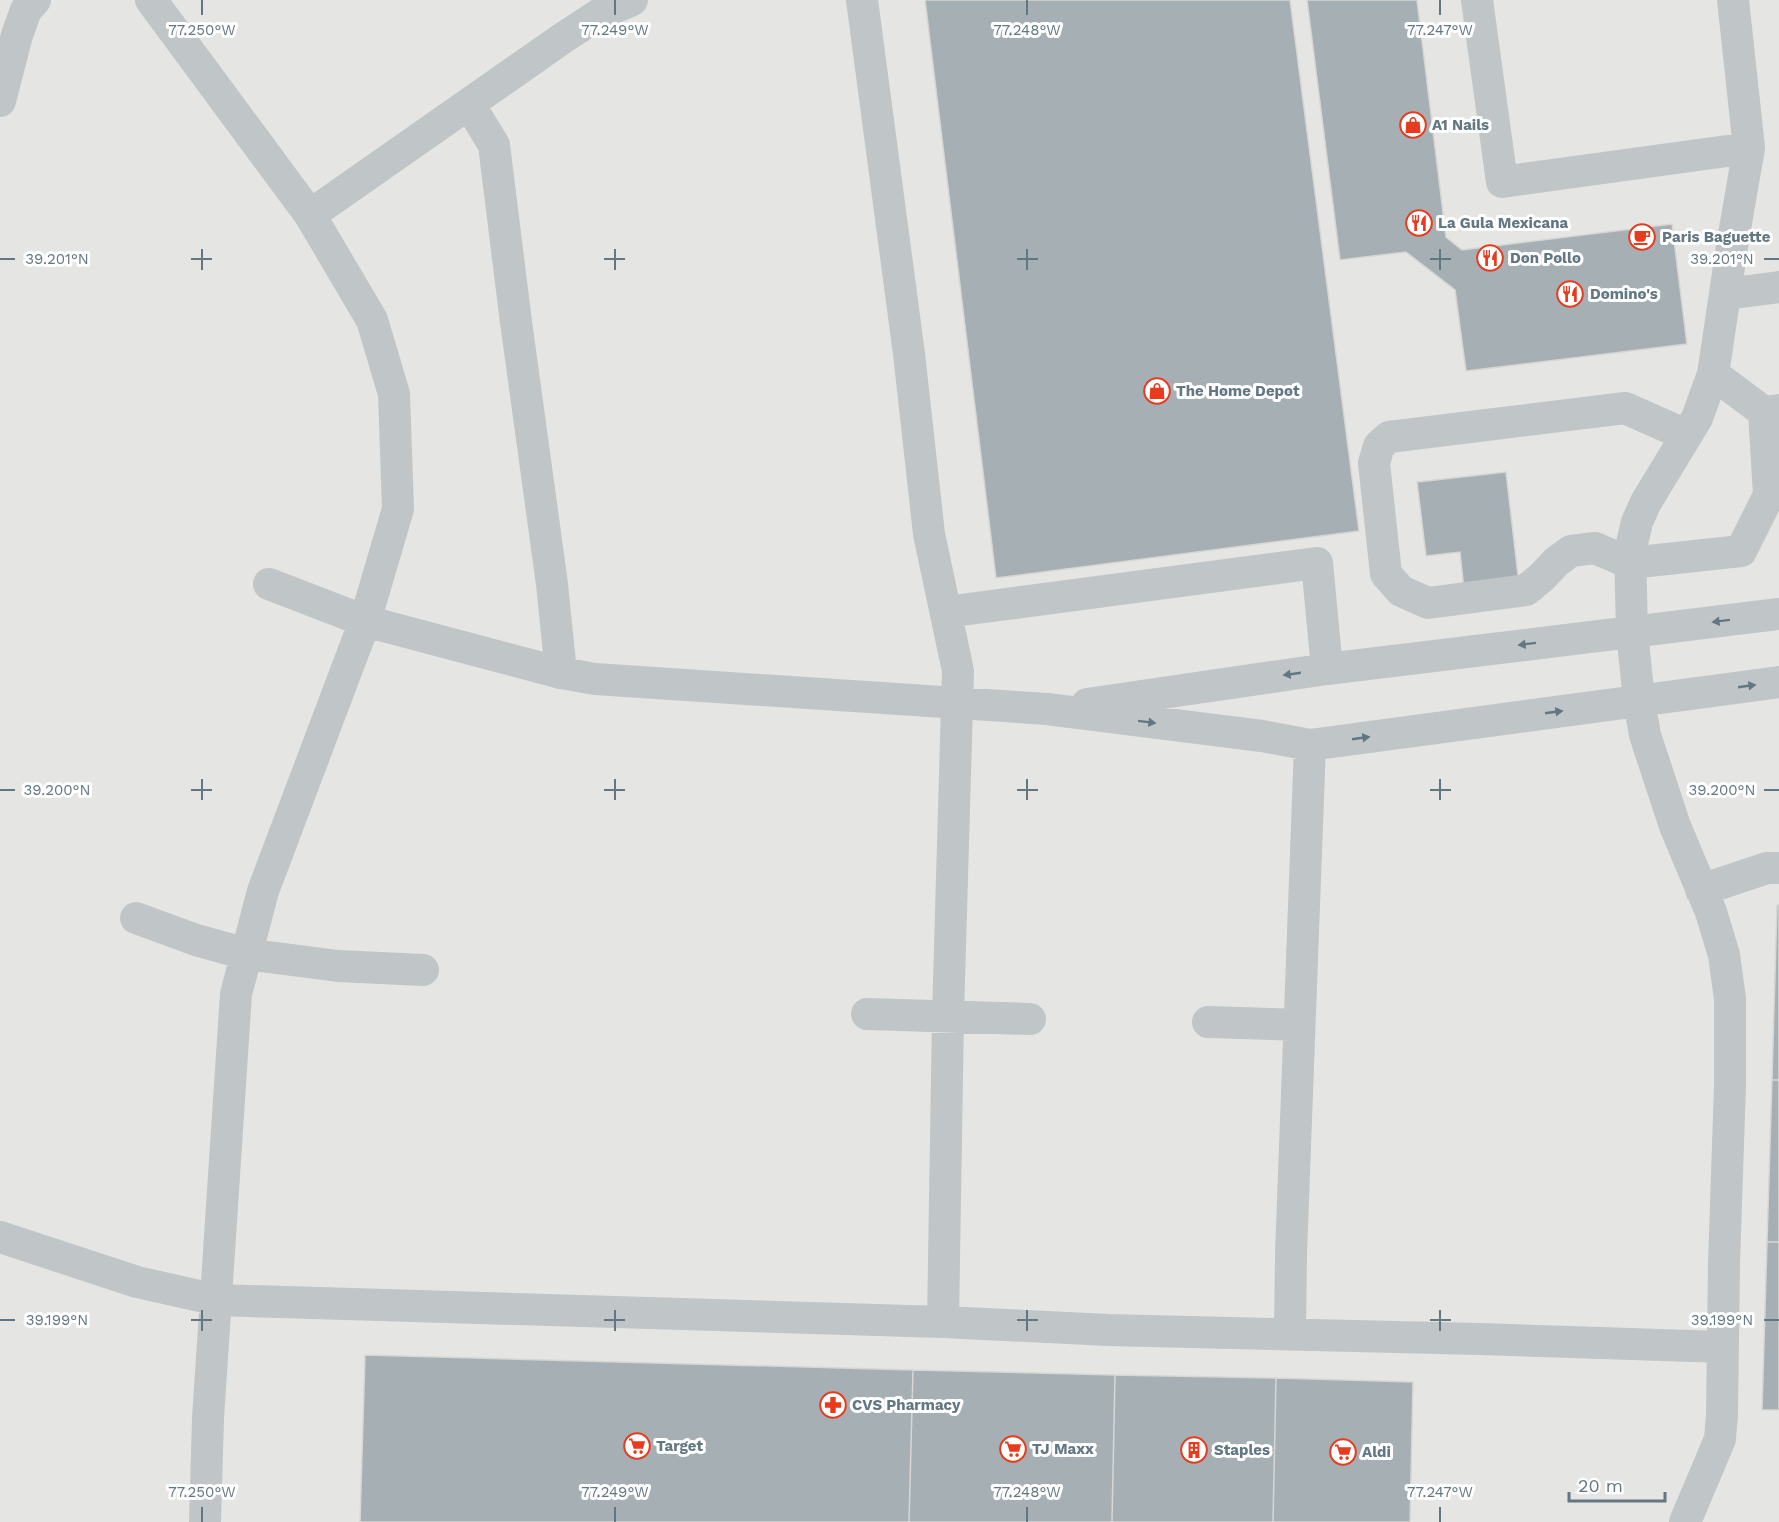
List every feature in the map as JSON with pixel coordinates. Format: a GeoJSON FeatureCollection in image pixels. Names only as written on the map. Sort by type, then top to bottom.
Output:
{"type":"FeatureCollection","features":[{"type":"Feature","properties":{"kind":"lane"},"geometry":{"type":"LineString","coordinates":[[0,101],[26,10],[35,0]]}},
{"type":"Feature","properties":{"kind":"lane"},"geometry":{"type":"LineString","coordinates":[[151,0],[310,215],[372,320],[394,394],[398,509],[365,621],[263,891],[246,954],[236,1004],[208,1418],[205,1522]]}},
{"type":"Feature","properties":{"kind":"lane"},"geometry":{"type":"LineString","coordinates":[[310,215],[598,15],[632,0]]}},
{"type":"Feature","properties":{"kind":"lane"},"geometry":{"type":"LineString","coordinates":[[862,0],[909,354],[929,534],[958,671],[959,705],[948,1016],[943,1322]]}},
{"type":"Feature","properties":{"kind":"lane"},"geometry":{"type":"LineString","coordinates":[[1477,0],[1502,182],[1749,148]]}},
{"type":"Feature","properties":{"kind":"lane"},"geometry":{"type":"LineString","coordinates":[[1685,1522],[1720,1439],[1730,1084],[1730,999],[1724,955],[1675,826],[1645,735],[1632,632],[1630,552],[1637,522],[1646,502],[1697,418],[1713,374],[1749,148],[1732,0]]}},
{"type":"Feature","properties":{"kind":"lane"},"geometry":{"type":"LineString","coordinates":[[469,104],[494,145],[552,584],[561,673]]}},
{"type":"Feature","properties":{"kind":"lane"},"geometry":{"type":"LineString","coordinates":[[1726,294],[1779,287]]}},
{"type":"Feature","properties":{"kind":"lane"},"geometry":{"type":"LineString","coordinates":[[1686,435],[1625,408],[1389,437],[1378,446],[1374,463],[1386,574],[1401,591],[1428,603],[1526,590],[1571,551],[1595,548],[1630,563],[1741,551],[1768,495],[1772,411],[1713,374]]}},
{"type":"Feature","properties":{"kind":"lane"},"geometry":{"type":"LineString","coordinates":[[946,612],[1317,562],[1327,669]]}},
{"type":"Feature","properties":{"kind":"lane"},"geometry":{"type":"LineString","coordinates":[[269,584],[365,621],[561,673],[595,679],[1047,710],[1310,744],[1779,682]]}},
{"type":"Feature","properties":{"kind":"lane"},"geometry":{"type":"LineString","coordinates":[[1047,710],[1327,669],[1779,614]]}},
{"type":"Feature","properties":{"kind":"lane"},"geometry":{"type":"LineString","coordinates":[[1290,1335],[1310,744]]}},
{"type":"Feature","properties":{"kind":"lane"},"geometry":{"type":"LineString","coordinates":[[1701,890],[1767,868],[1779,868]]}},
{"type":"Feature","properties":{"kind":"lane"},"geometry":{"type":"LineString","coordinates":[[136,918],[196,940],[246,954],[338,966],[423,970]]}},
{"type":"Feature","properties":{"kind":"lane"},"geometry":{"type":"LineString","coordinates":[[867,1014],[1030,1019]]}},
{"type":"Feature","properties":{"kind":"lane"},"geometry":{"type":"LineString","coordinates":[[1209,1022],[1299,1025]]}},
{"type":"Feature","properties":{"kind":"lane"},"geometry":{"type":"LineString","coordinates":[[0,1237],[137,1282],[217,1300],[943,1322],[1109,1330],[1723,1347]]}},
{"type":"Feature","properties":{"kind":"shaded area"},"geometry":{"type":"Polygon","coordinates":[[[0,0],[1779,0],[1779,1522],[0,1522],[0,0]]]}},
{"type":"Feature","properties":{"kind":"building","name":"The Home Depot"},"geometry":{"type":"Polygon","coordinates":[[[925,0],[1290,0],[1359,531],[996,578],[925,0]]]}},
{"type":"Feature","properties":{"kind":"building"},"geometry":{"type":"Polygon","coordinates":[[[1307,0],[1417,0],[1446,237],[1462,250],[1672,224],[1687,344],[1466,371],[1455,290],[1406,252],[1340,260],[1307,0]]]}},
{"type":"Feature","properties":{"kind":"building"},"geometry":{"type":"Polygon","coordinates":[[[1506,472],[1519,584],[1464,590],[1460,552],[1426,556],[1417,482],[1506,472]]]}},
{"type":"Feature","properties":{"kind":"building"},"geometry":{"type":"Polygon","coordinates":[[[1777,905],[1779,905],[1779,1080],[1772,1080],[1777,905]]]}},
{"type":"Feature","properties":{"kind":"building"},"geometry":{"type":"Polygon","coordinates":[[[1772,1080],[1779,1080],[1779,1242],[1767,1242],[1772,1080]]]}},
{"type":"Feature","properties":{"kind":"building"},"geometry":{"type":"Polygon","coordinates":[[[1767,1242],[1779,1242],[1779,1410],[1762,1410],[1767,1242]]]}},
{"type":"Feature","properties":{"kind":"building","name":"Target"},"geometry":{"type":"Polygon","coordinates":[[[365,1355],[913,1370],[909,1522],[360,1522],[365,1355]]]}},
{"type":"Feature","properties":{"kind":"building","name":"TJ Maxx"},"geometry":{"type":"Polygon","coordinates":[[[913,1370],[1115,1375],[1112,1522],[909,1522],[913,1370]]]}},
{"type":"Feature","properties":{"kind":"building","name":"Staples"},"geometry":{"type":"Polygon","coordinates":[[[1115,1375],[1276,1378],[1273,1522],[1112,1522],[1115,1375]]]}},
{"type":"Feature","properties":{"kind":"building","name":"Aldi"},"geometry":{"type":"Polygon","coordinates":[[[1276,1378],[1413,1382],[1410,1522],[1273,1522],[1276,1378]]]}},
{"type":"Feature","properties":{"kind":"place","name":"A1 Nails"},"geometry":{"type":"Point","coordinates":[1413,125]}},
{"type":"Feature","properties":{"kind":"place","name":"La Gula Mexicana"},"geometry":{"type":"Point","coordinates":[1419,223]}},
{"type":"Feature","properties":{"kind":"place","name":"Paris Baguette"},"geometry":{"type":"Point","coordinates":[1642,237]}},
{"type":"Feature","properties":{"kind":"place","name":"Don Pollo"},"geometry":{"type":"Point","coordinates":[1490,258]}},
{"type":"Feature","properties":{"kind":"place","name":"Domino's"},"geometry":{"type":"Point","coordinates":[1570,294]}},
{"type":"Feature","properties":{"kind":"place","name":"The Home Depot"},"geometry":{"type":"Point","coordinates":[1157,391]}},
{"type":"Feature","properties":{"kind":"place","name":"CVS Pharmacy"},"geometry":{"type":"Point","coordinates":[833,1405]}},
{"type":"Feature","properties":{"kind":"place","name":"Target"},"geometry":{"type":"Point","coordinates":[637,1446]}},
{"type":"Feature","properties":{"kind":"place","name":"TJ Maxx"},"geometry":{"type":"Point","coordinates":[1013,1449]}},
{"type":"Feature","properties":{"kind":"place","name":"Staples"},"geometry":{"type":"Point","coordinates":[1194,1450]}},
{"type":"Feature","properties":{"kind":"place","name":"Aldi"},"geometry":{"type":"Point","coordinates":[1343,1452]}}]}
